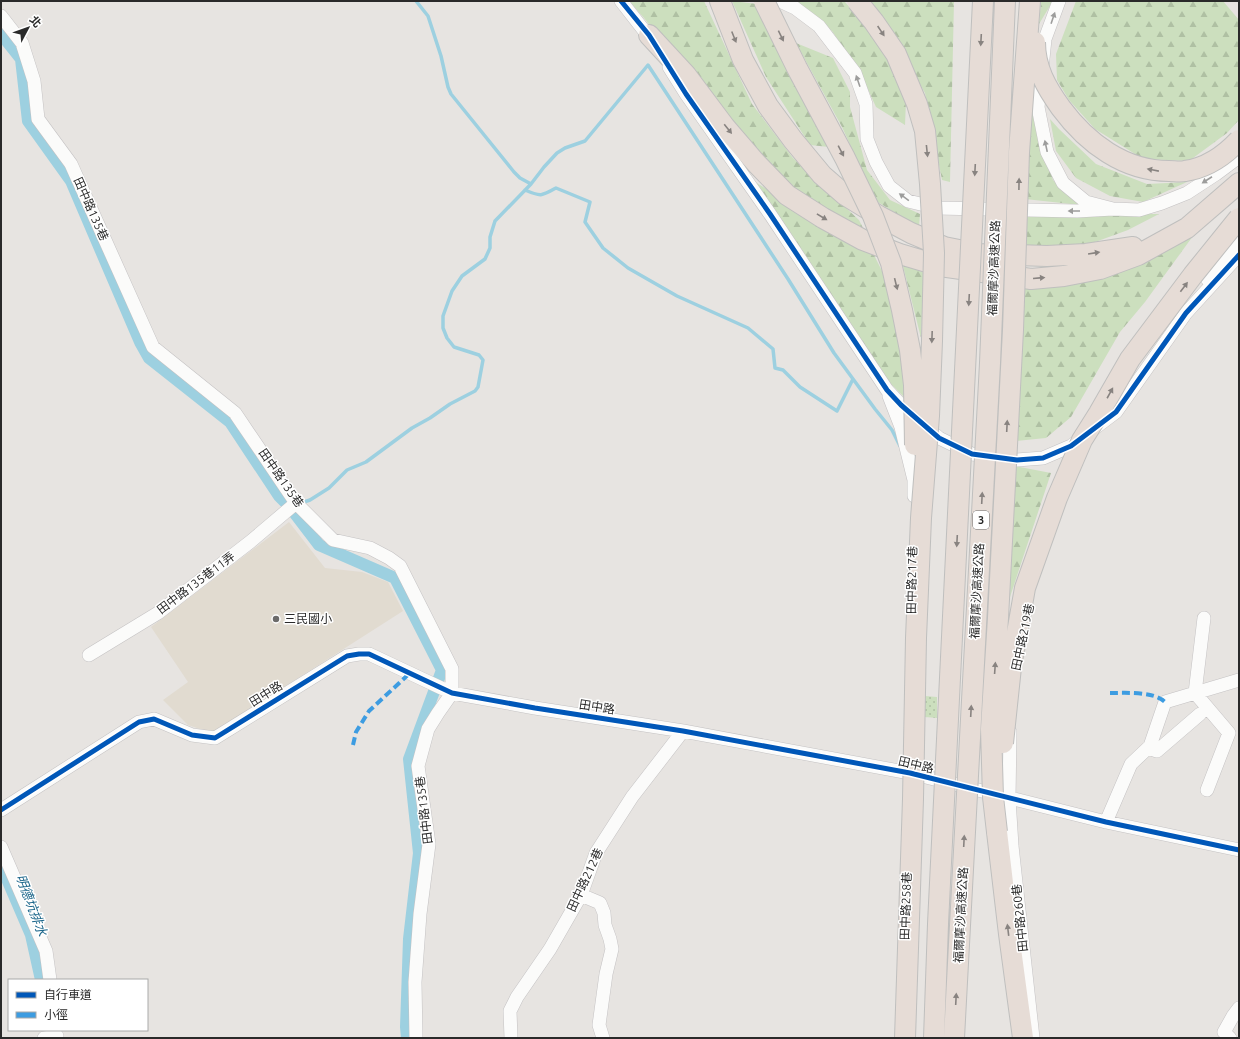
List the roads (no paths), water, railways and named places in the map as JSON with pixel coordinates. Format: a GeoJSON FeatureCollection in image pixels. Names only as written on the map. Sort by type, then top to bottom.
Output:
{"type":"FeatureCollection","features":[{"type":"Feature","properties":{"kind":"highway"},"geometry":{"type":"LineString","coordinates":[[720,1],[743,60],[768,106],[793,140],[822,175],[845,195],[879,216],[911,233],[944,247],[979,254],[1046,256],[1086,254],[1161,243]]}},
{"type":"Feature","properties":{"kind":"highway"},"geometry":{"type":"LineString","coordinates":[[764,1],[797,68],[845,158],[873,216],[891,263],[910,350],[914,385],[915,464],[921,518]]}},
{"type":"Feature","properties":{"kind":"highway"},"geometry":{"type":"LineString","coordinates":[[857,1],[874,22],[896,54],[917,104],[925,131],[934,253],[929,416],[921,518],[916,638],[913,807],[905,1038]]}},
{"type":"Feature","properties":{"kind":"highway","name":"福爾摩沙高速公路"},"geometry":{"type":"LineString","coordinates":[[934,1038],[939,901],[983,1]]}},
{"type":"Feature","properties":{"kind":"highway","name":"福爾摩沙高速公路"},"geometry":{"type":"LineString","coordinates":[[954,1038],[990,362],[1005,1]]}},
{"type":"Feature","properties":{"kind":"highway"},"geometry":{"type":"LineString","coordinates":[[1023,1038],[993,797],[990,729],[998,618],[1013,322],[1019,152],[1030,1]]}},
{"type":"Feature","properties":{"kind":"highway"},"geometry":{"type":"LineString","coordinates":[[1033,1],[1035,46],[1039,71],[1054,97],[1071,121],[1090,140],[1111,155],[1132,165],[1158,171],[1185,171],[1207,164],[1228,151],[1239,140]]}},
{"type":"Feature","properties":{"kind":"highway"},"geometry":{"type":"LineString","coordinates":[[649,35],[686,75],[756,163],[787,195],[823,218],[863,240],[900,254],[940,266],[1031,279],[1064,276],[1100,269],[1138,255],[1187,228],[1239,183]]}},
{"type":"Feature","properties":{"kind":"highway"},"geometry":{"type":"LineString","coordinates":[[997,832],[1006,713],[1011,667],[1021,609],[1025,588],[1057,498],[1082,440],[1130,358],[1239,218]]}},
{"type":"Feature","properties":{"kind":"street"},"geometry":{"type":"LineString","coordinates":[[621,1],[649,35],[686,94],[770,214],[887,390],[901,405],[939,438],[972,454],[1017,460],[1042,458],[1071,446],[1116,412],[1186,313],[1210,274],[1239,239]]}},
{"type":"Feature","properties":{"kind":"street"},"geometry":{"type":"LineString","coordinates":[[780,1],[795,8],[819,26],[855,73],[866,104],[867,139],[876,162],[889,186],[908,201],[937,208],[1077,211],[1112,209],[1138,210],[1162,203],[1187,193],[1239,157]]}},
{"type":"Feature","properties":{"kind":"street"},"geometry":{"type":"LineString","coordinates":[[1059,1],[1045,39],[1038,107],[1047,152],[1063,183],[1086,202],[1112,209]]}},
{"type":"Feature","properties":{"kind":"street","name":"田中路135巷"},"geometry":{"type":"LineString","coordinates":[[1,16],[22,43],[34,81],[38,119],[71,164],[153,347],[235,413],[296,503],[333,540],[370,548],[389,558],[400,566],[452,669],[447,691],[438,713],[428,729],[418,766],[429,844],[420,914],[415,982],[416,1038]]}},
{"type":"Feature","properties":{"kind":"street"},"geometry":{"type":"LineString","coordinates":[[1186,313],[1239,255]]}},
{"type":"Feature","properties":{"kind":"street","name":"田中路217巷"},"geometry":{"type":"LineString","coordinates":[[887,390],[901,426],[914,480],[910,773]]}},
{"type":"Feature","properties":{"kind":"street","name":"田中路219巷"},"geometry":{"type":"LineString","coordinates":[[1009,798],[1011,692],[1028,609],[1068,480]]}},
{"type":"Feature","properties":{"kind":"street","name":"田中路135巷11弄"},"geometry":{"type":"LineString","coordinates":[[89,655],[158,613],[250,542],[296,503]]}},
{"type":"Feature","properties":{"kind":"street"},"geometry":{"type":"LineString","coordinates":[[1204,618],[1195,693],[1230,733],[1207,790]]}},
{"type":"Feature","properties":{"kind":"street","name":"田中路"},"geometry":{"type":"LineString","coordinates":[[1,810],[139,722],[154,719],[192,735],[215,738],[347,656],[369,654],[447,691],[528,706],[683,731],[910,773],[1106,822],[1239,850]]}},
{"type":"Feature","properties":{"kind":"street"},"geometry":{"type":"LineString","coordinates":[[1106,822],[1131,764],[1150,746],[1165,702],[1239,680]]}},
{"type":"Feature","properties":{"kind":"street"},"geometry":{"type":"LineString","coordinates":[[1148,748],[1157,751],[1200,714]]}},
{"type":"Feature","properties":{"kind":"street","name":"田中路212巷"},"geometry":{"type":"LineString","coordinates":[[511,1038],[510,1011],[517,997],[550,949],[581,895],[596,853],[632,797],[683,731]]}},
{"type":"Feature","properties":{"kind":"street","name":"田中路258巷"},"geometry":{"type":"LineString","coordinates":[[902,1038],[910,773]]}},
{"type":"Feature","properties":{"kind":"street","name":"田中路260巷"},"geometry":{"type":"LineString","coordinates":[[1009,798],[1012,846],[1032,1038]]}},
{"type":"Feature","properties":{"kind":"street"},"geometry":{"type":"LineString","coordinates":[[1,847],[46,951],[50,979]]}},
{"type":"Feature","properties":{"kind":"street"},"geometry":{"type":"LineString","coordinates":[[581,895],[600,903],[604,913],[605,925],[612,949],[606,974],[599,1025],[603,1038]]}},
{"type":"Feature","properties":{"kind":"street"},"geometry":{"type":"LineString","coordinates":[[1230,1038],[1224,1032],[1239,1008]]}},
{"type":"Feature","properties":{"kind":"waterway"},"geometry":{"type":"LineString","coordinates":[[416,1],[428,16],[451,94],[514,172],[520,178],[531,184]]}},
{"type":"Feature","properties":{"kind":"waterway"},"geometry":{"type":"LineString","coordinates":[[1,34],[21,59],[28,121],[71,181],[140,342],[149,358],[230,422],[279,496],[290,507],[319,545],[395,578],[442,670],[409,759],[419,853],[409,939],[406,1027],[407,1038]]}},
{"type":"Feature","properties":{"kind":"waterway"},"geometry":{"type":"LineString","coordinates":[[301,503],[310,500],[329,488],[347,470],[366,462],[412,428],[450,404],[475,391],[478,387],[483,360],[479,355],[454,347],[447,338],[443,328],[443,316],[452,291],[462,276],[485,259],[490,248],[490,237],[495,221],[531,184],[557,153],[565,148],[585,141],[648,65],[788,279],[834,353],[892,430],[900,446]]}},
{"type":"Feature","properties":{"kind":"waterway"},"geometry":{"type":"LineString","coordinates":[[525,190],[541,195],[556,188],[590,202],[585,222],[603,248],[628,268],[677,296],[748,328],[773,349],[775,368],[783,370],[800,387],[837,411],[853,379]]}},
{"type":"Feature","properties":{"kind":"waterway","name":"明德坑排水"},"geometry":{"type":"LineString","coordinates":[[1,865],[31,935],[41,979]]}},
{"type":"Feature","properties":{"kind":"place","name":"三民國小"},"geometry":{"type":"Point","coordinates":[276,619]}}]}
